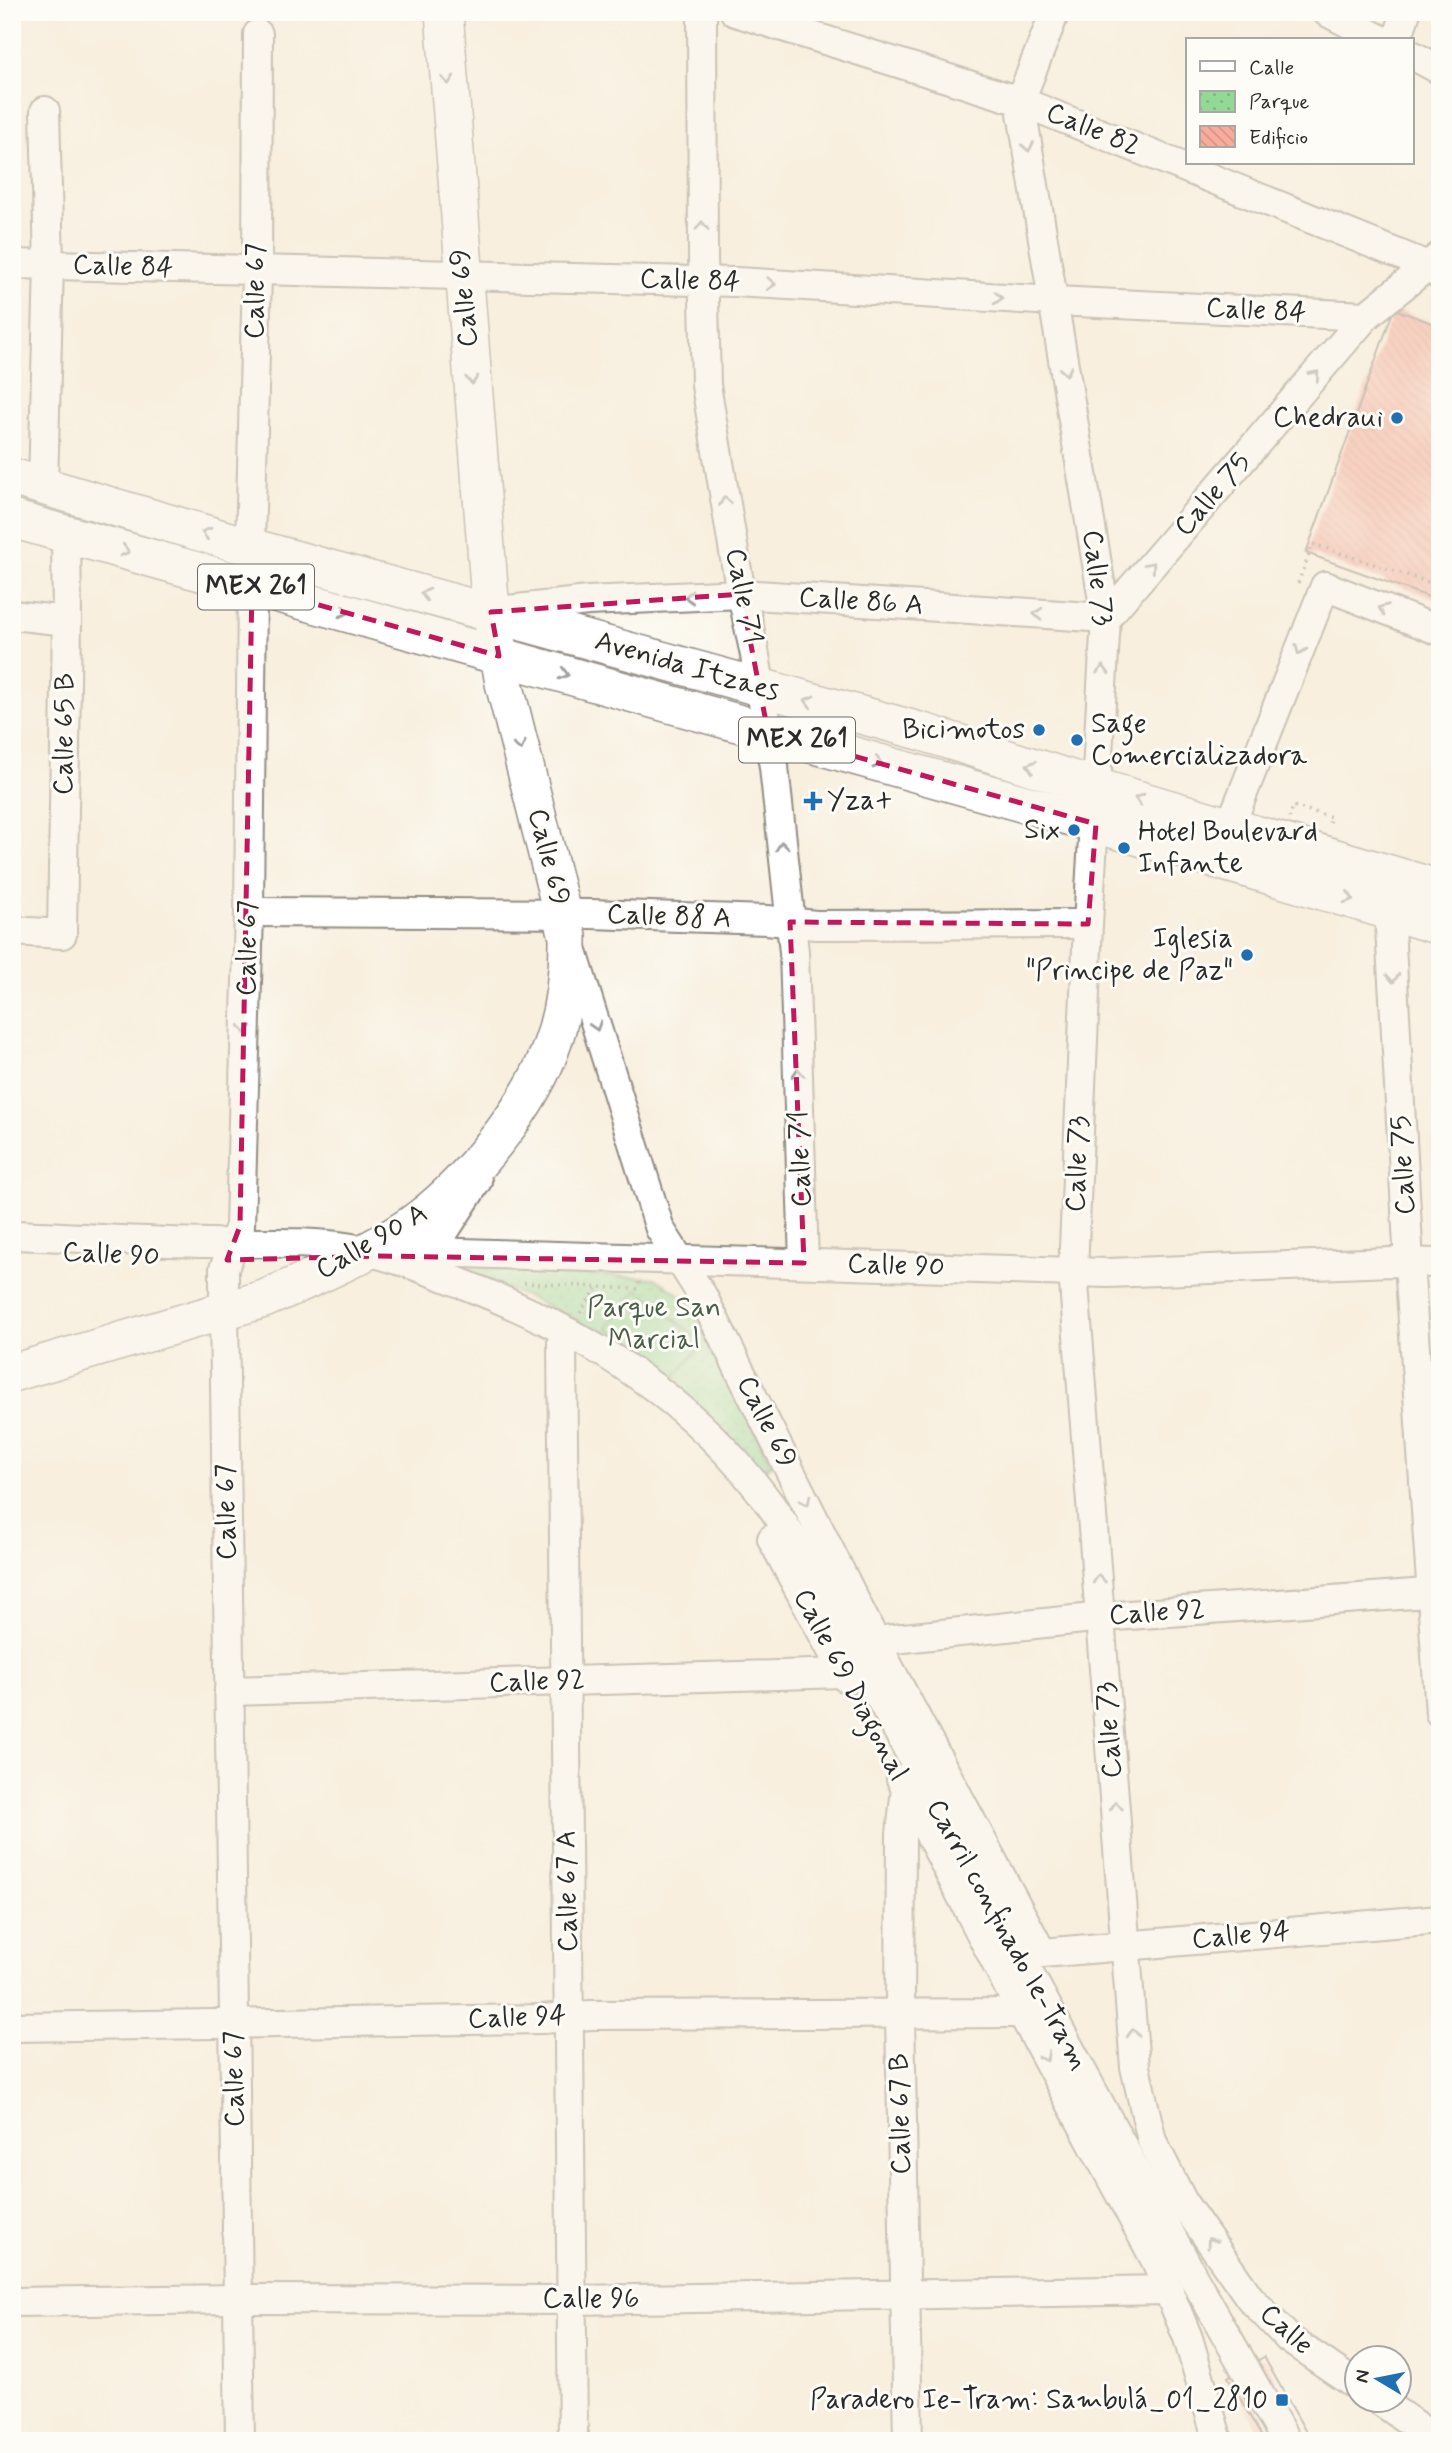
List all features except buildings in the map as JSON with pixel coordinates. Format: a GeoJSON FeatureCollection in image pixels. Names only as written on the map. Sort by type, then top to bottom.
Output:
{"type":"FeatureCollection","features":[{"type":"Feature","properties":{"kind":"main road","name":"Calle 69"},"geometry":{"type":"LineString","coordinates":[[443,12],[491,612],[499,656],[566,926]]}},
{"type":"Feature","properties":{"kind":"main road","name":"Avenida Itzaes"},"geometry":{"type":"LineString","coordinates":[[27,481],[250,547],[922,732],[1096,787],[1260,827],[1375,869],[1440,888]]}},
{"type":"Feature","properties":{"kind":"main road","name":"Avenida Itzaes"},"geometry":{"type":"LineString","coordinates":[[12,519],[1096,824],[1440,926]]}},
{"type":"Feature","properties":{"kind":"main road","name":"Calle 90 A"},"geometry":{"type":"LineString","coordinates":[[12,1373],[276,1294],[365,1255],[427,1213],[477,1165],[517,1116],[534,1089],[555,1040],[566,993],[566,926]]}},
{"type":"Feature","properties":{"kind":"street","name":"Calle 71"},"geometry":{"type":"LineString","coordinates":[[702,12],[706,385],[741,594],[768,732],[794,952],[804,1264]]}},
{"type":"Feature","properties":{"kind":"street","name":"Calle 82"},"geometry":{"type":"LineString","coordinates":[[735,12],[1020,101],[1436,266]]}},
{"type":"Feature","properties":{"kind":"street"},"geometry":{"type":"LineString","coordinates":[[1020,101],[1055,12]]}},
{"type":"Feature","properties":{"kind":"street"},"geometry":{"type":"LineString","coordinates":[[1327,12],[1378,38]]}},
{"type":"Feature","properties":{"kind":"street"},"geometry":{"type":"LineString","coordinates":[[1398,38],[1406,12]]}},
{"type":"Feature","properties":{"kind":"street","name":"Calle 67"},"geometry":{"type":"LineString","coordinates":[[250,547],[257,272],[258,34]]}},
{"type":"Feature","properties":{"kind":"street"},"geometry":{"type":"LineString","coordinates":[[1414,56],[1440,69]]}},
{"type":"Feature","properties":{"kind":"street","name":"Calle 73"},"geometry":{"type":"LineString","coordinates":[[1020,101],[1107,618],[1088,925],[1073,1271],[1135,2067],[1152,2141],[1184,2204],[1250,2298]]}},
{"type":"Feature","properties":{"kind":"street"},"geometry":{"type":"LineString","coordinates":[[27,481],[49,265],[46,111]]}},
{"type":"Feature","properties":{"kind":"street","name":"Calle 84"},"geometry":{"type":"LineString","coordinates":[[12,264],[703,281],[1366,316]]}},
{"type":"Feature","properties":{"kind":"street","name":"Calle 75"},"geometry":{"type":"LineString","coordinates":[[1107,618],[1366,316],[1436,266]]}},
{"type":"Feature","properties":{"kind":"street","name":"Calle 65 B"},"geometry":{"type":"LineString","coordinates":[[12,931],[62,934],[66,535]]}},
{"type":"Feature","properties":{"kind":"street","name":"Calle 67"},"geometry":{"type":"LineString","coordinates":[[240,2441],[224,1258],[240,1226],[249,912],[252,586]]}},
{"type":"Feature","properties":{"kind":"street"},"geometry":{"type":"LineString","coordinates":[[1260,827],[1325,586],[1440,631]]}},
{"type":"Feature","properties":{"kind":"street","name":"Calle 86 A"},"geometry":{"type":"LineString","coordinates":[[491,612],[588,601],[741,594],[1107,618]]}},
{"type":"Feature","properties":{"kind":"street"},"geometry":{"type":"LineString","coordinates":[[12,615],[67,621]]}},
{"type":"Feature","properties":{"kind":"street"},"geometry":{"type":"LineString","coordinates":[[1375,869],[1398,862],[1440,875]]}},
{"type":"Feature","properties":{"kind":"street","name":"Calle 75"},"geometry":{"type":"LineString","coordinates":[[1389,910],[1409,1262],[1436,1592],[1440,1713]]}},
{"type":"Feature","properties":{"kind":"street","name":"Calle 88 A"},"geometry":{"type":"LineString","coordinates":[[249,912],[566,926],[767,920],[816,925],[1088,925]]}},
{"type":"Feature","properties":{"kind":"street","name":"Calle 69"},"geometry":{"type":"LineString","coordinates":[[566,926],[660,1229],[681,1260],[720,1331],[875,1641],[1042,1953]]}},
{"type":"Feature","properties":{"kind":"street"},"geometry":{"type":"LineString","coordinates":[[431,1252],[517,1116]]}},
{"type":"Feature","properties":{"kind":"street","name":"Carril confinado Ie-Tram"},"geometry":{"type":"LineString","coordinates":[[12,1235],[224,1258],[320,1245],[417,1266],[554,1323],[662,1391],[704,1427],[752,1479],[789,1531],[1286,2441]]}},
{"type":"Feature","properties":{"kind":"street","name":"Calle 90"},"geometry":{"type":"LineString","coordinates":[[12,1250],[224,1258]]}},
{"type":"Feature","properties":{"kind":"street","name":"Calle 90"},"geometry":{"type":"LineString","coordinates":[[365,1255],[431,1252],[1108,1273],[1440,1263]]}},
{"type":"Feature","properties":{"kind":"street","name":"Calle 69 Diagonal"},"geometry":{"type":"LineString","coordinates":[[365,1255],[562,1342],[597,1362],[669,1418],[729,1477],[767,1530],[1156,2261],[1188,2338],[1218,2441]]}},
{"type":"Feature","properties":{"kind":"street","name":"Calle 67 A"},"geometry":{"type":"LineString","coordinates":[[562,1342],[573,2441]]}},
{"type":"Feature","properties":{"kind":"street","name":"Calle 92"},"geometry":{"type":"LineString","coordinates":[[875,1641],[1102,1617],[1436,1592]]}},
{"type":"Feature","properties":{"kind":"street","name":"Calle 92"},"geometry":{"type":"LineString","coordinates":[[229,1691],[844,1673]]}},
{"type":"Feature","properties":{"kind":"street","name":"Calle 67 B"},"geometry":{"type":"LineString","coordinates":[[906,1788],[901,1834],[900,2014],[908,2441]]}},
{"type":"Feature","properties":{"kind":"street","name":"Calle 94"},"geometry":{"type":"LineString","coordinates":[[1042,1953],[1440,1919]]}},
{"type":"Feature","properties":{"kind":"street","name":"Calle 94"},"geometry":{"type":"LineString","coordinates":[[12,2027],[570,2017],[1022,2013]]}},
{"type":"Feature","properties":{"kind":"street","name":"Calle 96"},"geometry":{"type":"LineString","coordinates":[[12,2302],[238,2299],[573,2300],[1169,2290]]}},
{"type":"Feature","properties":{"kind":"street"},"geometry":{"type":"LineString","coordinates":[[1188,2338],[1250,2298]]}},
{"type":"Feature","properties":{"kind":"street","name":"Calle"},"geometry":{"type":"LineString","coordinates":[[1250,2298],[1289,2339],[1344,2377]]}},
{"type":"Feature","properties":{"kind":"street"},"geometry":{"type":"LineString","coordinates":[[1399,2414],[1438,2441]]}},
{"type":"Feature","properties":{"kind":"path"},"geometry":{"type":"LineString","coordinates":[[1260,827],[1293,806],[1331,817],[1326,831]]}},
{"type":"Feature","properties":{"kind":"path"},"geometry":{"type":"LineString","coordinates":[[522,1289],[523,1283],[638,1289]]}},
{"type":"Feature","properties":{"kind":"path"},"geometry":{"type":"LineString","coordinates":[[588,1319],[579,1315],[597,1287]]}},
{"type":"Feature","properties":{"kind":"highlighted area"},"geometry":{"type":"Polygon","coordinates":[[[252,586],[499,656],[491,612],[741,594],[768,732],[1096,824],[1088,924],[790,922],[804,1263],[380,1256],[227,1260],[240,1226],[252,586]]]}},
{"type":"Feature","properties":{"kind":"green space","name":"Parque San Marcial"},"geometry":{"type":"Polygon","coordinates":[[[465,1268],[655,1278],[689,1301],[772,1465],[760,1471],[653,1370],[621,1347],[583,1324],[464,1271],[465,1268]]]}},
{"type":"Feature","properties":{"kind":"green space"},"geometry":{"type":"Polygon","coordinates":[[[638,1289],[703,1343],[671,1382],[607,1328],[638,1289]]]}},
{"type":"Feature","properties":{"kind":"place","name":"Chedraui"},"geometry":{"type":"Point","coordinates":[1397,418]}},
{"type":"Feature","properties":{"kind":"place","name":"Bicimotos"},"geometry":{"type":"Point","coordinates":[1039,730]}},
{"type":"Feature","properties":{"kind":"place","name":"Sage Comercializadora"},"geometry":{"type":"Point","coordinates":[1077,740]}},
{"type":"Feature","properties":{"kind":"place","name":"Yza+"},"geometry":{"type":"Point","coordinates":[813,801]}},
{"type":"Feature","properties":{"kind":"place","name":"Six"},"geometry":{"type":"Point","coordinates":[1074,830]}},
{"type":"Feature","properties":{"kind":"place","name":"Hotel Boulevard Infante"},"geometry":{"type":"Point","coordinates":[1124,848]}},
{"type":"Feature","properties":{"kind":"place","name":"Iglesia \"Principe de Paz\""},"geometry":{"type":"Point","coordinates":[1247,955]}},
{"type":"Feature","properties":{"kind":"place","name":"Paradero Ie-Tram: Sambulá_01_2810"},"geometry":{"type":"Point","coordinates":[1282,2400]}}]}
